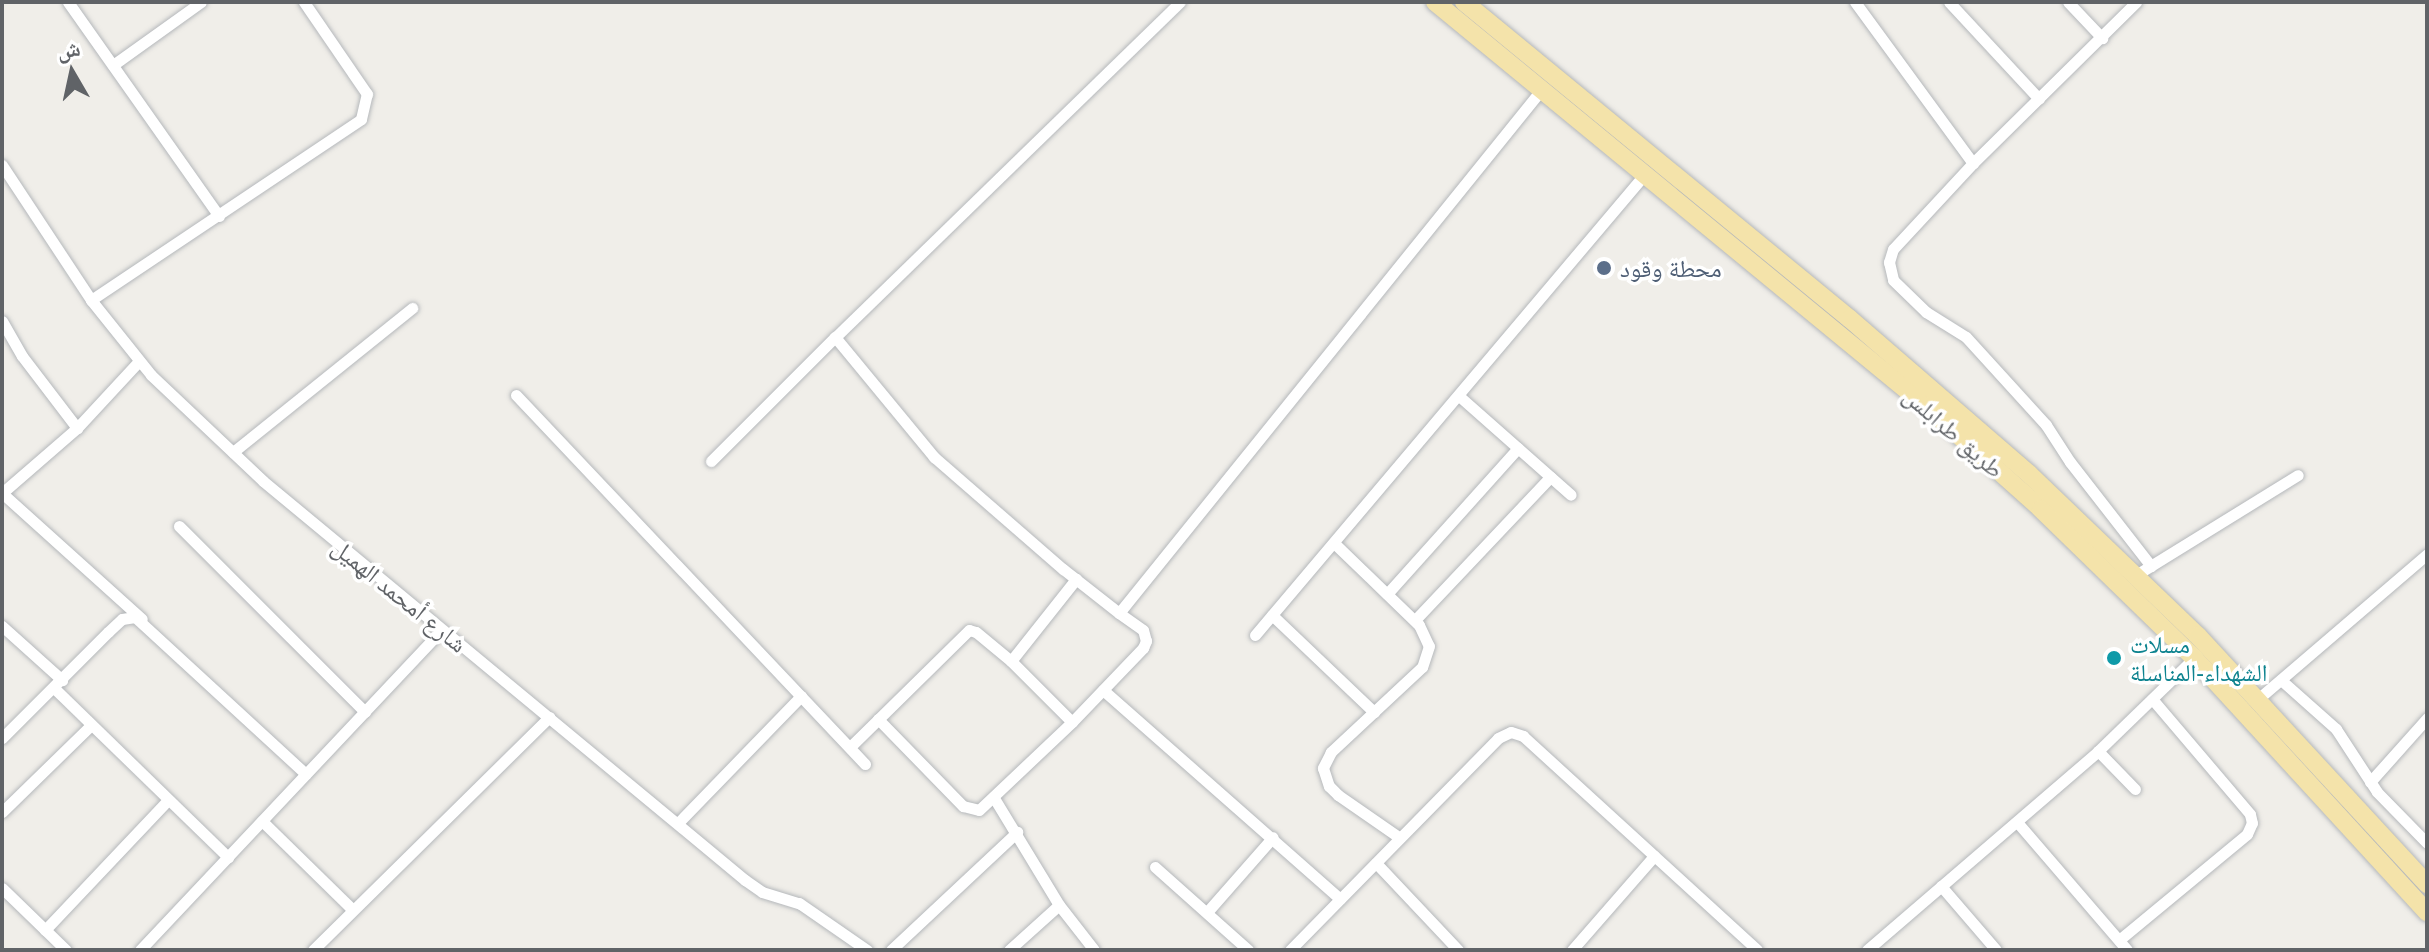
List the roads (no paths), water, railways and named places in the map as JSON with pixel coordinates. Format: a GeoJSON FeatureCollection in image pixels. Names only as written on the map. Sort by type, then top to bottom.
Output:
{"type":"FeatureCollection","features":[{"type":"Feature","properties":{"kind":"highway","name":"طريق طرابلس"},"geometry":{"type":"LineString","coordinates":[[1435,2],[1926,406],[2041,509],[2194,658],[2427,912]]}},
{"type":"Feature","properties":{"kind":"highway"},"geometry":{"type":"LineString","coordinates":[[1471,4],[1938,393],[2144,570],[2427,884]]}},
{"type":"Feature","properties":{"kind":"street"},"geometry":{"type":"LineString","coordinates":[[68,2],[219,216]]}},
{"type":"Feature","properties":{"kind":"street"},"geometry":{"type":"LineString","coordinates":[[113,65],[201,2]]}},
{"type":"Feature","properties":{"kind":"street"},"geometry":{"type":"LineString","coordinates":[[91,300],[361,119],[367,94],[304,2]]}},
{"type":"Feature","properties":{"kind":"street"},"geometry":{"type":"LineString","coordinates":[[711,461],[1180,2]]}},
{"type":"Feature","properties":{"kind":"street"},"geometry":{"type":"LineString","coordinates":[[1949,2],[2039,99]]}},
{"type":"Feature","properties":{"kind":"street"},"geometry":{"type":"LineString","coordinates":[[2068,2],[2102,38]]}},
{"type":"Feature","properties":{"kind":"street"},"geometry":{"type":"LineString","coordinates":[[2136,2],[1973,163],[1893,249],[1889,262],[1893,280],[1926,312],[1966,337],[2036,414],[2144,570],[2298,475]]}},
{"type":"Feature","properties":{"kind":"street"},"geometry":{"type":"LineString","coordinates":[[1858,3],[1973,163]]}},
{"type":"Feature","properties":{"kind":"street"},"geometry":{"type":"LineString","coordinates":[[1119,613],[1542,89]]}},
{"type":"Feature","properties":{"kind":"street","name":"شارع أمحمد الهميل"},"geometry":{"type":"LineString","coordinates":[[2,165],[91,300],[139,361],[233,452],[441,631],[753,886],[791,898],[867,950]]}},
{"type":"Feature","properties":{"kind":"street"},"geometry":{"type":"LineString","coordinates":[[1255,635],[1644,175]]}},
{"type":"Feature","properties":{"kind":"street"},"geometry":{"type":"LineString","coordinates":[[233,452],[412,308]]}},
{"type":"Feature","properties":{"kind":"street"},"geometry":{"type":"LineString","coordinates":[[2,321],[22,356],[77,428]]}},
{"type":"Feature","properties":{"kind":"street"},"geometry":{"type":"LineString","coordinates":[[835,337],[934,457],[1076,579],[1143,630],[1145,645],[1072,722],[979,810],[963,806],[878,719]]}},
{"type":"Feature","properties":{"kind":"street"},"geometry":{"type":"LineString","coordinates":[[139,361],[77,428],[2,493],[306,774]]}},
{"type":"Feature","properties":{"kind":"street"},"geometry":{"type":"LineString","coordinates":[[516,395],[865,764]]}},
{"type":"Feature","properties":{"kind":"street"},"geometry":{"type":"LineString","coordinates":[[1459,396],[1571,495]]}},
{"type":"Feature","properties":{"kind":"street"},"geometry":{"type":"LineString","coordinates":[[1387,594],[1518,448]]}},
{"type":"Feature","properties":{"kind":"street"},"geometry":{"type":"LineString","coordinates":[[1415,620],[1550,477]]}},
{"type":"Feature","properties":{"kind":"street"},"geometry":{"type":"LineString","coordinates":[[179,526],[365,712]]}},
{"type":"Feature","properties":{"kind":"street"},"geometry":{"type":"LineString","coordinates":[[1334,543],[1415,620],[1426,635],[1427,657],[1422,667],[1324,760],[1324,777],[1338,795],[1400,838]]}},
{"type":"Feature","properties":{"kind":"street"},"geometry":{"type":"LineString","coordinates":[[2258,699],[2427,554]]}},
{"type":"Feature","properties":{"kind":"street"},"geometry":{"type":"LineString","coordinates":[[1011,661],[1076,579]]}},
{"type":"Feature","properties":{"kind":"street"},"geometry":{"type":"LineString","coordinates":[[1272,615],[1374,712]]}},
{"type":"Feature","properties":{"kind":"street"},"geometry":{"type":"LineString","coordinates":[[3,736],[122,619],[142,620]]}},
{"type":"Feature","properties":{"kind":"street"},"geometry":{"type":"LineString","coordinates":[[2,626],[58,684],[91,725],[228,857]]}},
{"type":"Feature","properties":{"kind":"street"},"geometry":{"type":"LineString","coordinates":[[140,950],[441,631]]}},
{"type":"Feature","properties":{"kind":"street"},"geometry":{"type":"LineString","coordinates":[[850,747],[965,632],[976,632],[1011,661],[1072,722]]}},
{"type":"Feature","properties":{"kind":"street"},"geometry":{"type":"LineString","coordinates":[[1867,950],[2098,751],[2194,658]]}},
{"type":"Feature","properties":{"kind":"street"},"geometry":{"type":"LineString","coordinates":[[2281,680],[2336,729],[2370,782],[2427,843]]}},
{"type":"Feature","properties":{"kind":"street"},"geometry":{"type":"LineString","coordinates":[[1103,690],[1340,899]]}},
{"type":"Feature","properties":{"kind":"street"},"geometry":{"type":"LineString","coordinates":[[678,823],[801,696]]}},
{"type":"Feature","properties":{"kind":"street"},"geometry":{"type":"LineString","coordinates":[[2119,940],[2247,834],[2252,823],[2250,814],[2152,699]]}},
{"type":"Feature","properties":{"kind":"street"},"geometry":{"type":"LineString","coordinates":[[313,950],[549,717]]}},
{"type":"Feature","properties":{"kind":"street"},"geometry":{"type":"LineString","coordinates":[[2370,782],[2427,718]]}},
{"type":"Feature","properties":{"kind":"street"},"geometry":{"type":"LineString","coordinates":[[2,812],[91,725]]}},
{"type":"Feature","properties":{"kind":"street"},"geometry":{"type":"LineString","coordinates":[[1290,950],[1498,738],[1511,732],[1523,736],[1757,950]]}},
{"type":"Feature","properties":{"kind":"street"},"geometry":{"type":"LineString","coordinates":[[2098,751],[2135,789]]}},
{"type":"Feature","properties":{"kind":"street"},"geometry":{"type":"LineString","coordinates":[[994,798],[1059,905],[1094,950]]}},
{"type":"Feature","properties":{"kind":"street"},"geometry":{"type":"LineString","coordinates":[[45,930],[168,800]]}},
{"type":"Feature","properties":{"kind":"street"},"geometry":{"type":"LineString","coordinates":[[262,821],[352,909]]}},
{"type":"Feature","properties":{"kind":"street"},"geometry":{"type":"LineString","coordinates":[[2017,822],[2127,950]]}},
{"type":"Feature","properties":{"kind":"street"},"geometry":{"type":"LineString","coordinates":[[891,950],[1017,832]]}},
{"type":"Feature","properties":{"kind":"street"},"geometry":{"type":"LineString","coordinates":[[1208,911],[1273,837]]}},
{"type":"Feature","properties":{"kind":"street"},"geometry":{"type":"LineString","coordinates":[[1572,950],[1654,856]]}},
{"type":"Feature","properties":{"kind":"street"},"geometry":{"type":"LineString","coordinates":[[1376,863],[1458,950]]}},
{"type":"Feature","properties":{"kind":"street"},"geometry":{"type":"LineString","coordinates":[[1155,867],[1208,911],[1248,950]]}},
{"type":"Feature","properties":{"kind":"street"},"geometry":{"type":"LineString","coordinates":[[1941,886],[1996,950]]}},
{"type":"Feature","properties":{"kind":"street"},"geometry":{"type":"LineString","coordinates":[[2,888],[66,950]]}},
{"type":"Feature","properties":{"kind":"street"},"geometry":{"type":"LineString","coordinates":[[1009,950],[1059,905]]}},
{"type":"Feature","properties":{"kind":"place","name":"محطة وقود"},"geometry":{"type":"Point","coordinates":[1604,268]}},
{"type":"Feature","properties":{"kind":"place","name":"مسلات الشهداء-المناسلة"},"geometry":{"type":"Point","coordinates":[2114,658]}}]}
